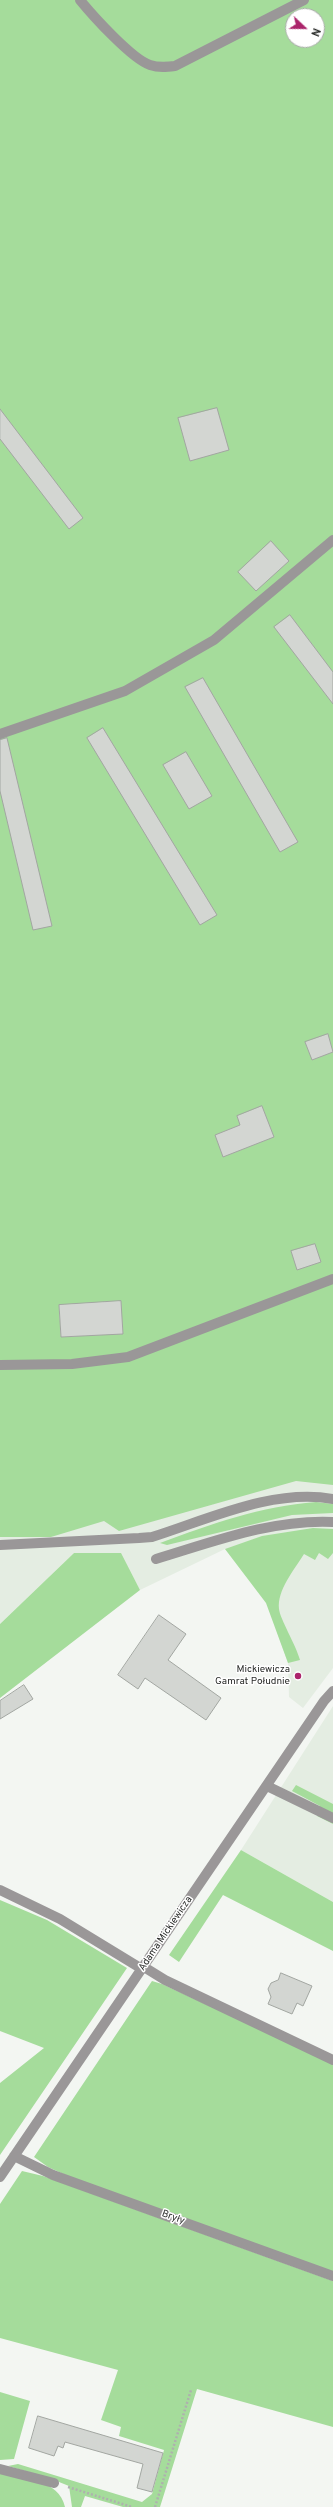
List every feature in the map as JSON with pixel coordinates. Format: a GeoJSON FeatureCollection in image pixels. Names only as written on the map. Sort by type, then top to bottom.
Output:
{"type":"FeatureCollection","features":[{"type":"Feature","properties":{"kind":"street"},"geometry":{"type":"LineString","coordinates":[[80,0],[135,57],[150,65],[163,68],[175,66],[304,0]]}},
{"type":"Feature","properties":{"kind":"street"},"geometry":{"type":"LineString","coordinates":[[0,734],[125,691],[214,640],[333,540]]}},
{"type":"Feature","properties":{"kind":"street"},"geometry":{"type":"LineString","coordinates":[[0,1365],[72,1364],[128,1357],[333,1278]]}},
{"type":"Feature","properties":{"kind":"street"},"geometry":{"type":"LineString","coordinates":[[0,1545],[46,1545],[152,1537],[270,1500],[299,1496],[333,1499]]}},
{"type":"Feature","properties":{"kind":"street"},"geometry":{"type":"LineString","coordinates":[[156,1559],[249,1531],[311,1520],[333,1522]]}},
{"type":"Feature","properties":{"kind":"street","name":"Adama Mickiewicza"},"geometry":{"type":"LineString","coordinates":[[0,2177],[267,1786],[333,1692]]}},
{"type":"Feature","properties":{"kind":"street"},"geometry":{"type":"LineString","coordinates":[[267,1786],[333,1818]]}},
{"type":"Feature","properties":{"kind":"street"},"geometry":{"type":"LineString","coordinates":[[0,1890],[60,1919],[165,1980],[333,2060]]}},
{"type":"Feature","properties":{"kind":"street","name":"Bryły"},"geometry":{"type":"LineString","coordinates":[[14,2156],[53,2175],[333,2276]]}},
{"type":"Feature","properties":{"kind":"street"},"geometry":{"type":"LineString","coordinates":[[0,2469],[54,2483]]}},
{"type":"Feature","properties":{"kind":"path"},"geometry":{"type":"LineString","coordinates":[[155,2507],[191,2390]]}},
{"type":"Feature","properties":{"kind":"path"},"geometry":{"type":"LineString","coordinates":[[54,2483],[132,2507]]}},
{"type":"Feature","properties":{"kind":"shaded area"},"geometry":{"type":"Polygon","coordinates":[[[333,1356],[333,1668],[303,1708],[289,1697],[288,1663],[267,1603],[225,1549],[140,1590],[120,1553],[74,1553],[0,1624],[0,1537],[51,1537],[333,1356]]]}},
{"type":"Feature","properties":{"kind":"shaded area"},"geometry":{"type":"Polygon","coordinates":[[[333,1706],[333,1902],[241,1850],[333,1706]]]}},
{"type":"Feature","properties":{"kind":"green space"},"geometry":{"type":"Polygon","coordinates":[[[0,0],[333,0],[333,1485],[296,1481],[119,1531],[104,1521],[51,1537],[0,1537],[0,0]],[[119,1301],[59,1305],[61,1337],[123,1333],[119,1301]]]}},
{"type":"Feature","properties":{"kind":"green space"},"geometry":{"type":"Polygon","coordinates":[[[316,1502],[333,1504],[333,1513],[292,1515],[167,1545],[160,1543],[236,1517],[276,1507],[316,1502]]]}},
{"type":"Feature","properties":{"kind":"green space"},"geometry":{"type":"Polygon","coordinates":[[[313,1528],[333,1529],[333,1553],[328,1559],[319,1553],[315,1560],[304,1554],[283,1587],[279,1602],[279,1609],[300,1660],[288,1663],[266,1603],[225,1549],[262,1536],[313,1528]]]}},
{"type":"Feature","properties":{"kind":"green space"},"geometry":{"type":"Polygon","coordinates":[[[74,1553],[121,1553],[140,1590],[0,1698],[0,1624],[74,1553]]]}},
{"type":"Feature","properties":{"kind":"green space"},"geometry":{"type":"Polygon","coordinates":[[[296,1785],[333,1804],[333,1824],[317,1816],[320,1806],[292,1791],[296,1785]]]}},
{"type":"Feature","properties":{"kind":"green space"},"geometry":{"type":"Polygon","coordinates":[[[241,1850],[333,1902],[333,1951],[223,1895],[179,1962],[169,1955],[241,1850]]]}},
{"type":"Feature","properties":{"kind":"green space"},"geometry":{"type":"Polygon","coordinates":[[[0,1900],[47,1920],[127,1968],[0,2155],[0,2083],[44,2048],[0,2031],[0,1900]]]}},
{"type":"Feature","properties":{"kind":"green space"},"geometry":{"type":"Polygon","coordinates":[[[152,1981],[162,1984],[333,2063],[333,2272],[70,2177],[48,2167],[34,2157],[152,1981]]]}},
{"type":"Feature","properties":{"kind":"green space"},"geometry":{"type":"Polygon","coordinates":[[[22,2171],[43,2176],[333,2281],[333,2427],[197,2389],[160,2507],[123,2507],[85,2496],[81,2507],[72,2507],[69,2486],[49,2478],[8,2466],[18,2464],[142,2502],[152,2494],[164,2450],[119,2436],[121,2427],[101,2420],[118,2370],[0,2338],[0,2204],[22,2171]]]}},
{"type":"Feature","properties":{"kind":"green space"},"geometry":{"type":"Polygon","coordinates":[[[0,2392],[30,2401],[14,2459],[0,2460],[0,2392]]]}},
{"type":"Feature","properties":{"kind":"green space"},"geometry":{"type":"Polygon","coordinates":[[[0,2473],[30,2479],[48,2486],[56,2491],[65,2507],[0,2507],[0,2473]]]}},
{"type":"Feature","properties":{"kind":"building"},"geometry":{"type":"Polygon","coordinates":[[[217,408],[229,450],[190,461],[178,418],[217,408]]]}},
{"type":"Feature","properties":{"kind":"building"},"geometry":{"type":"Polygon","coordinates":[[[0,409],[83,518],[69,529],[0,439],[0,409]]]}},
{"type":"Feature","properties":{"kind":"building"},"geometry":{"type":"Polygon","coordinates":[[[271,541],[289,561],[256,591],[238,572],[271,541]]]}},
{"type":"Feature","properties":{"kind":"building"},"geometry":{"type":"Polygon","coordinates":[[[290,615],[333,672],[333,704],[274,627],[290,615]]]}},
{"type":"Feature","properties":{"kind":"building"},"geometry":{"type":"Polygon","coordinates":[[[203,678],[298,842],[280,852],[185,687],[203,678]]]}},
{"type":"Feature","properties":{"kind":"building"},"geometry":{"type":"Polygon","coordinates":[[[103,728],[217,915],[200,925],[87,738],[103,728]]]}},
{"type":"Feature","properties":{"kind":"building"},"geometry":{"type":"Polygon","coordinates":[[[7,738],[52,926],[33,930],[0,791],[0,740],[7,738]]]}},
{"type":"Feature","properties":{"kind":"building"},"geometry":{"type":"Polygon","coordinates":[[[186,752],[212,796],[189,809],[163,765],[186,752]]]}},
{"type":"Feature","properties":{"kind":"building"},"geometry":{"type":"Polygon","coordinates":[[[328,1034],[333,1052],[312,1060],[305,1042],[328,1034]]]}},
{"type":"Feature","properties":{"kind":"building"},"geometry":{"type":"Polygon","coordinates":[[[262,1106],[274,1137],[223,1157],[215,1135],[240,1125],[237,1116],[262,1106]]]}},
{"type":"Feature","properties":{"kind":"building"},"geometry":{"type":"Polygon","coordinates":[[[315,1244],[321,1262],[297,1270],[291,1251],[315,1244]]]}},
{"type":"Feature","properties":{"kind":"building"},"geometry":{"type":"Polygon","coordinates":[[[121,1301],[123,1334],[61,1337],[59,1305],[121,1301]]]}},
{"type":"Feature","properties":{"kind":"building"},"geometry":{"type":"Polygon","coordinates":[[[159,1615],[186,1634],[168,1660],[221,1698],[206,1720],[145,1678],[138,1689],[118,1675],[159,1615]]]}},
{"type":"Feature","properties":{"kind":"building"},"geometry":{"type":"Polygon","coordinates":[[[24,1685],[33,1699],[0,1719],[0,1701],[24,1685]]]}},
{"type":"Feature","properties":{"kind":"building"},"geometry":{"type":"Polygon","coordinates":[[[281,1973],[312,1986],[303,2006],[297,2003],[292,2014],[268,2004],[271,1997],[268,1989],[271,1983],[278,1980],[281,1973]]]}},
{"type":"Feature","properties":{"kind":"building"},"geometry":{"type":"Polygon","coordinates":[[[38,2416],[163,2453],[152,2492],[137,2488],[143,2464],[65,2442],[63,2448],[58,2446],[54,2456],[29,2448],[38,2416]]]}},
{"type":"Feature","properties":{"kind":"place","name":"Mickiewicza Gamrat Południe"},"geometry":{"type":"Point","coordinates":[298,1676]}}]}
